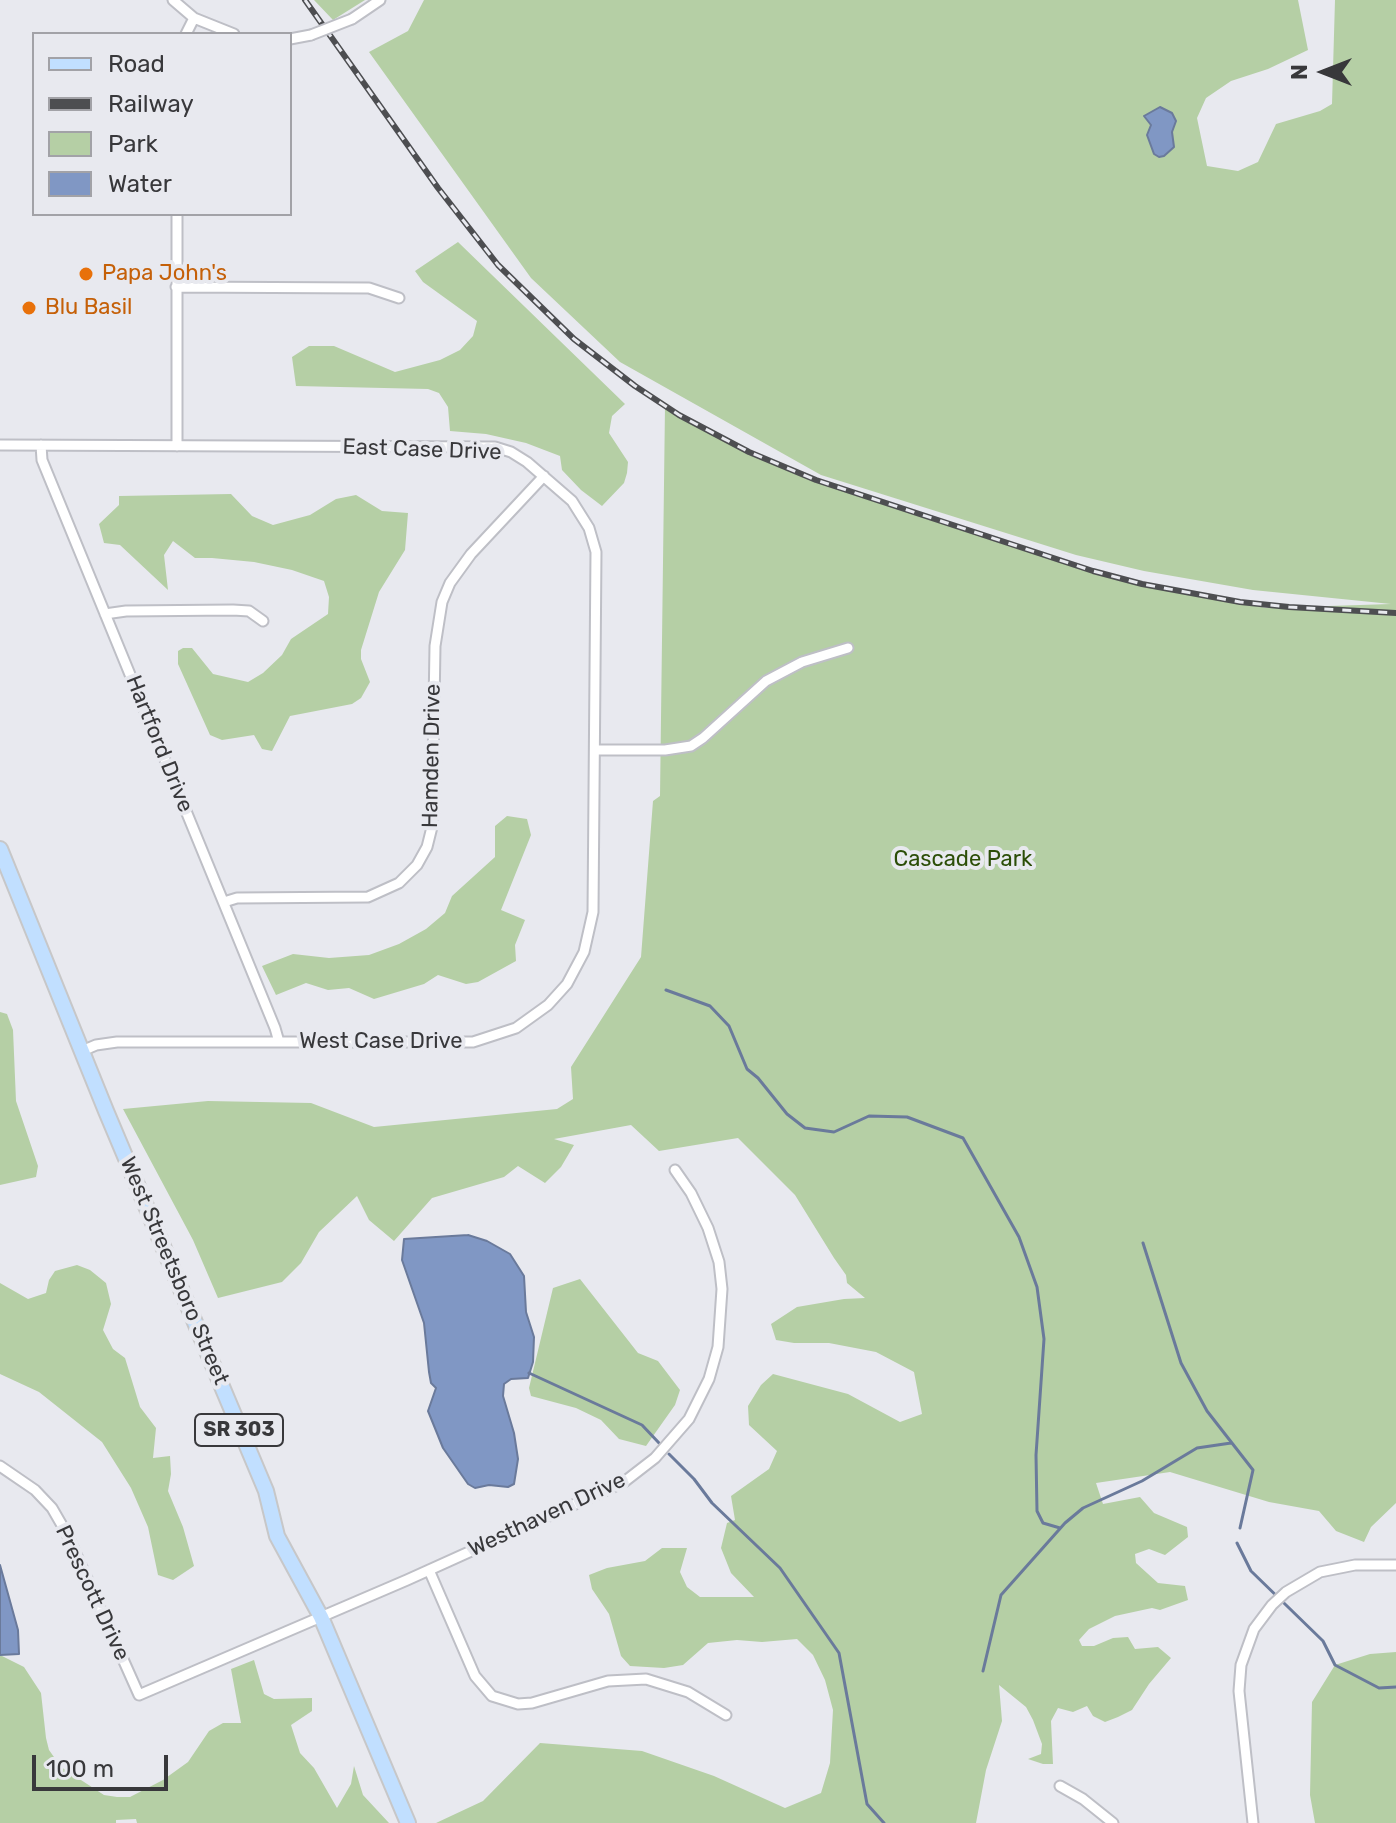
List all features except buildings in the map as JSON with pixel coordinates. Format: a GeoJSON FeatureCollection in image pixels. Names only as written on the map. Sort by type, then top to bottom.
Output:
{"type":"FeatureCollection","features":[{"type":"Feature","properties":{"kind":"main road","name":"West Streetsboro Street"},"geometry":{"type":"LineString","coordinates":[[0,849],[266,1491],[277,1536],[321,1617],[408,1823]]}},
{"type":"Feature","properties":{"kind":"street"},"geometry":{"type":"LineString","coordinates":[[173,0],[194,18],[229,32]]}},
{"type":"Feature","properties":{"kind":"street"},"geometry":{"type":"LineString","coordinates":[[292,39],[311,35],[352,19],[380,0]]}},
{"type":"Feature","properties":{"kind":"street"},"geometry":{"type":"LineString","coordinates":[[187,32],[194,18]]}},
{"type":"Feature","properties":{"kind":"street"},"geometry":{"type":"LineString","coordinates":[[177,216],[177,446]]}},
{"type":"Feature","properties":{"kind":"street"},"geometry":{"type":"LineString","coordinates":[[176,287],[369,288],[399,298]]}},
{"type":"Feature","properties":{"kind":"street","name":"East Case Drive"},"geometry":{"type":"LineString","coordinates":[[0,445],[495,447],[511,452],[544,476],[574,505],[589,528],[594,544],[595,750]]}},
{"type":"Feature","properties":{"kind":"street","name":"Hartford Drive"},"geometry":{"type":"LineString","coordinates":[[41,445],[42,460],[279,1042]]}},
{"type":"Feature","properties":{"kind":"street","name":"Hamden Drive"},"geometry":{"type":"LineString","coordinates":[[224,902],[237,898],[368,897],[399,883],[417,865],[427,847],[432,827],[435,646],[442,602],[450,583],[471,554],[544,476]]}},
{"type":"Feature","properties":{"kind":"street"},"geometry":{"type":"LineString","coordinates":[[105,614],[233,610],[249,611],[263,621]]}},
{"type":"Feature","properties":{"kind":"street"},"geometry":{"type":"LineString","coordinates":[[595,750],[665,750],[691,746],[766,681],[802,662],[848,648]]}},
{"type":"Feature","properties":{"kind":"street","name":"West Case Drive"},"geometry":{"type":"LineString","coordinates":[[82,1051],[105,1043],[473,1042],[516,1028],[548,1005],[567,984],[584,952],[591,925],[595,750]]}},
{"type":"Feature","properties":{"kind":"street","name":"Westhaven Drive"},"geometry":{"type":"LineString","coordinates":[[139,1695],[624,1482],[655,1458],[689,1419],[709,1379],[718,1347],[722,1289],[719,1262],[708,1228],[691,1193],[675,1170]]}},
{"type":"Feature","properties":{"kind":"street","name":"Prescott Drive"},"geometry":{"type":"LineString","coordinates":[[0,1466],[35,1490],[59,1521],[139,1695]]}},
{"type":"Feature","properties":{"kind":"street"},"geometry":{"type":"LineString","coordinates":[[1253,1823],[1241,1712],[1241,1665],[1254,1629],[1274,1602],[1302,1580],[1338,1567],[1396,1565]]}},
{"type":"Feature","properties":{"kind":"street"},"geometry":{"type":"LineString","coordinates":[[429,1570],[475,1676],[483,1688],[503,1701],[532,1703],[608,1681],[646,1679],[668,1683],[726,1715]]}},
{"type":"Feature","properties":{"kind":"street"},"geometry":{"type":"LineString","coordinates":[[1060,1786],[1083,1799],[1113,1823]]}},
{"type":"Feature","properties":{"kind":"green space"},"geometry":{"type":"Polygon","coordinates":[[[314,0],[365,0],[333,20],[314,0]]]}},
{"type":"Feature","properties":{"kind":"green space","name":"Cascade Park"},"geometry":{"type":"Polygon","coordinates":[[[424,0],[1298,0],[1308,50],[1268,69],[1231,81],[1206,98],[1197,118],[1207,166],[1238,171],[1258,162],[1276,124],[1320,111],[1332,104],[1335,0],[1396,0],[1396,1503],[1371,1527],[1364,1542],[1336,1531],[1319,1511],[1269,1502],[1170,1472],[1096,1483],[1103,1504],[1140,1497],[1154,1513],[1187,1527],[1188,1537],[1165,1555],[1149,1549],[1135,1554],[1136,1563],[1158,1583],[1185,1586],[1188,1600],[1160,1610],[1152,1608],[1115,1616],[1089,1629],[1079,1640],[1082,1646],[1094,1646],[1113,1638],[1128,1637],[1135,1649],[1158,1647],[1171,1658],[1132,1710],[1118,1717],[1105,1722],[1093,1716],[1087,1706],[1073,1712],[1058,1708],[1051,1721],[1053,1764],[1028,1759],[1041,1754],[1042,1744],[1033,1720],[1026,1707],[999,1685],[1002,1721],[986,1770],[976,1823],[436,1823],[483,1801],[540,1743],[642,1751],[714,1776],[785,1808],[821,1793],[830,1763],[833,1710],[825,1680],[813,1655],[797,1639],[708,1643],[683,1665],[664,1668],[630,1666],[621,1656],[609,1614],[592,1589],[589,1575],[607,1568],[645,1561],[662,1548],[687,1548],[680,1572],[687,1587],[700,1597],[754,1597],[731,1573],[721,1548],[727,1523],[735,1520],[731,1496],[769,1469],[777,1451],[749,1425],[748,1406],[761,1385],[773,1374],[848,1394],[900,1422],[922,1414],[914,1372],[876,1352],[829,1343],[776,1340],[771,1324],[797,1307],[865,1298],[847,1283],[846,1275],[795,1195],[738,1138],[659,1151],[631,1125],[554,1139],[574,1145],[561,1167],[545,1183],[518,1166],[504,1177],[432,1198],[394,1241],[369,1220],[357,1196],[319,1232],[301,1263],[282,1282],[218,1298],[193,1240],[123,1109],[208,1101],[311,1103],[374,1127],[557,1109],[573,1099],[571,1067],[641,957],[653,801],[660,796],[665,406],[714,434],[788,469],[1040,555],[1142,584],[1267,608],[1391,604],[1253,590],[1144,571],[1076,555],[821,475],[620,362],[531,278],[369,52],[408,31],[424,0]]]}},
{"type":"Feature","properties":{"kind":"green space"},"geometry":{"type":"Polygon","coordinates":[[[458,242],[625,404],[612,416],[609,433],[628,462],[627,473],[624,483],[602,506],[562,470],[560,456],[526,443],[486,434],[450,431],[448,407],[439,393],[428,389],[296,386],[292,357],[309,346],[334,346],[395,372],[440,360],[460,350],[473,336],[477,321],[423,282],[415,271],[458,242]]]}},
{"type":"Feature","properties":{"kind":"green space"},"geometry":{"type":"Polygon","coordinates":[[[231,494],[252,516],[273,525],[310,515],[336,499],[356,495],[382,511],[408,513],[405,550],[379,592],[361,650],[361,659],[370,682],[361,698],[352,704],[290,716],[272,751],[262,749],[254,735],[222,740],[210,735],[178,664],[178,651],[192,648],[213,674],[248,682],[282,655],[291,639],[328,614],[329,597],[324,581],[254,562],[195,558],[173,541],[164,555],[168,590],[120,545],[104,543],[99,524],[119,505],[119,496],[231,494]]]}},
{"type":"Feature","properties":{"kind":"green space"},"geometry":{"type":"Polygon","coordinates":[[[507,816],[527,819],[531,835],[501,910],[525,920],[515,945],[516,961],[478,982],[466,984],[438,975],[424,984],[374,999],[349,988],[328,990],[306,983],[276,995],[262,966],[293,954],[329,958],[369,955],[399,944],[426,929],[445,913],[452,896],[495,857],[495,826],[507,816]]]}},
{"type":"Feature","properties":{"kind":"green space"},"geometry":{"type":"Polygon","coordinates":[[[0,1012],[7,1014],[13,1030],[16,1101],[38,1166],[36,1177],[0,1185],[0,1012]]]}},
{"type":"Feature","properties":{"kind":"green space"},"geometry":{"type":"Polygon","coordinates":[[[77,1265],[90,1270],[106,1283],[111,1304],[103,1330],[113,1349],[125,1358],[140,1407],[156,1428],[153,1458],[170,1456],[168,1491],[194,1566],[173,1580],[158,1575],[148,1527],[131,1488],[102,1442],[39,1392],[0,1374],[0,1283],[28,1299],[46,1293],[55,1271],[77,1265]]]}},
{"type":"Feature","properties":{"kind":"green space"},"geometry":{"type":"Polygon","coordinates":[[[580,1279],[638,1353],[658,1361],[680,1390],[675,1405],[646,1446],[619,1439],[601,1420],[576,1408],[531,1396],[529,1388],[553,1288],[580,1279]]]}},
{"type":"Feature","properties":{"kind":"green space"},"geometry":{"type":"Polygon","coordinates":[[[1396,1652],[1396,1823],[1315,1823],[1310,1795],[1312,1702],[1335,1665],[1370,1654],[1396,1652]]]}},
{"type":"Feature","properties":{"kind":"green space"},"geometry":{"type":"Polygon","coordinates":[[[0,1655],[24,1667],[41,1693],[49,1750],[61,1767],[104,1795],[117,1797],[130,1797],[163,1780],[188,1762],[209,1731],[223,1723],[241,1723],[231,1669],[254,1660],[264,1694],[274,1699],[312,1698],[312,1711],[291,1725],[300,1753],[314,1768],[337,1808],[351,1784],[354,1766],[363,1795],[389,1823],[137,1823],[136,1819],[116,1820],[116,1823],[0,1823],[0,1655]]]}},
{"type":"Feature","properties":{"kind":"water"},"geometry":{"type":"Polygon","coordinates":[[[1160,107],[1172,113],[1176,121],[1172,132],[1174,147],[1159,157],[1154,154],[1147,135],[1151,125],[1144,116],[1160,107]]]}},
{"type":"Feature","properties":{"kind":"water"},"geometry":{"type":"Polygon","coordinates":[[[468,1235],[510,1254],[524,1276],[526,1312],[534,1337],[533,1362],[528,1378],[511,1379],[504,1384],[503,1396],[518,1459],[514,1484],[508,1487],[489,1485],[475,1488],[468,1484],[443,1448],[428,1411],[436,1388],[431,1383],[424,1323],[402,1260],[404,1239],[468,1235]]]}},
{"type":"Feature","properties":{"kind":"water"},"geometry":{"type":"Polygon","coordinates":[[[0,1565],[18,1630],[19,1654],[0,1655],[0,1565]]]}},
{"type":"Feature","properties":{"kind":"waterway"},"geometry":{"type":"LineString","coordinates":[[666,990],[710,1006],[729,1026],[747,1069],[787,1114],[805,1128],[834,1132],[869,1116],[907,1117],[963,1138],[1019,1237],[1037,1287],[1044,1339],[1036,1455],[1037,1511],[1043,1523],[1060,1528]]}},
{"type":"Feature","properties":{"kind":"waterway"},"geometry":{"type":"LineString","coordinates":[[1143,1243],[1181,1363],[1207,1411],[1253,1470],[1240,1528]]}},
{"type":"Feature","properties":{"kind":"waterway"},"geometry":{"type":"LineString","coordinates":[[529,1373],[642,1425],[659,1443]]}},
{"type":"Feature","properties":{"kind":"waterway"},"geometry":{"type":"LineString","coordinates":[[983,1671],[1001,1595],[1065,1523],[1083,1508],[1142,1481],[1197,1448],[1231,1443]]}},
{"type":"Feature","properties":{"kind":"waterway"},"geometry":{"type":"LineString","coordinates":[[669,1454],[712,1503],[780,1568],[839,1653],[867,1804],[884,1823]]}},
{"type":"Feature","properties":{"kind":"waterway"},"geometry":{"type":"LineString","coordinates":[[1237,1543],[1251,1571],[1323,1641],[1335,1665],[1379,1688],[1396,1687]]}},
{"type":"Feature","properties":{"kind":"railway"},"geometry":{"type":"LineString","coordinates":[[305,0],[438,188],[498,265],[574,339],[679,415],[749,452],[816,480],[1093,571],[1142,584],[1240,602],[1396,613]]}},
{"type":"Feature","properties":{"kind":"place","name":"Papa John's"},"geometry":{"type":"Point","coordinates":[86,274]}},
{"type":"Feature","properties":{"kind":"place","name":"Blu Basil"},"geometry":{"type":"Point","coordinates":[29,308]}}]}
